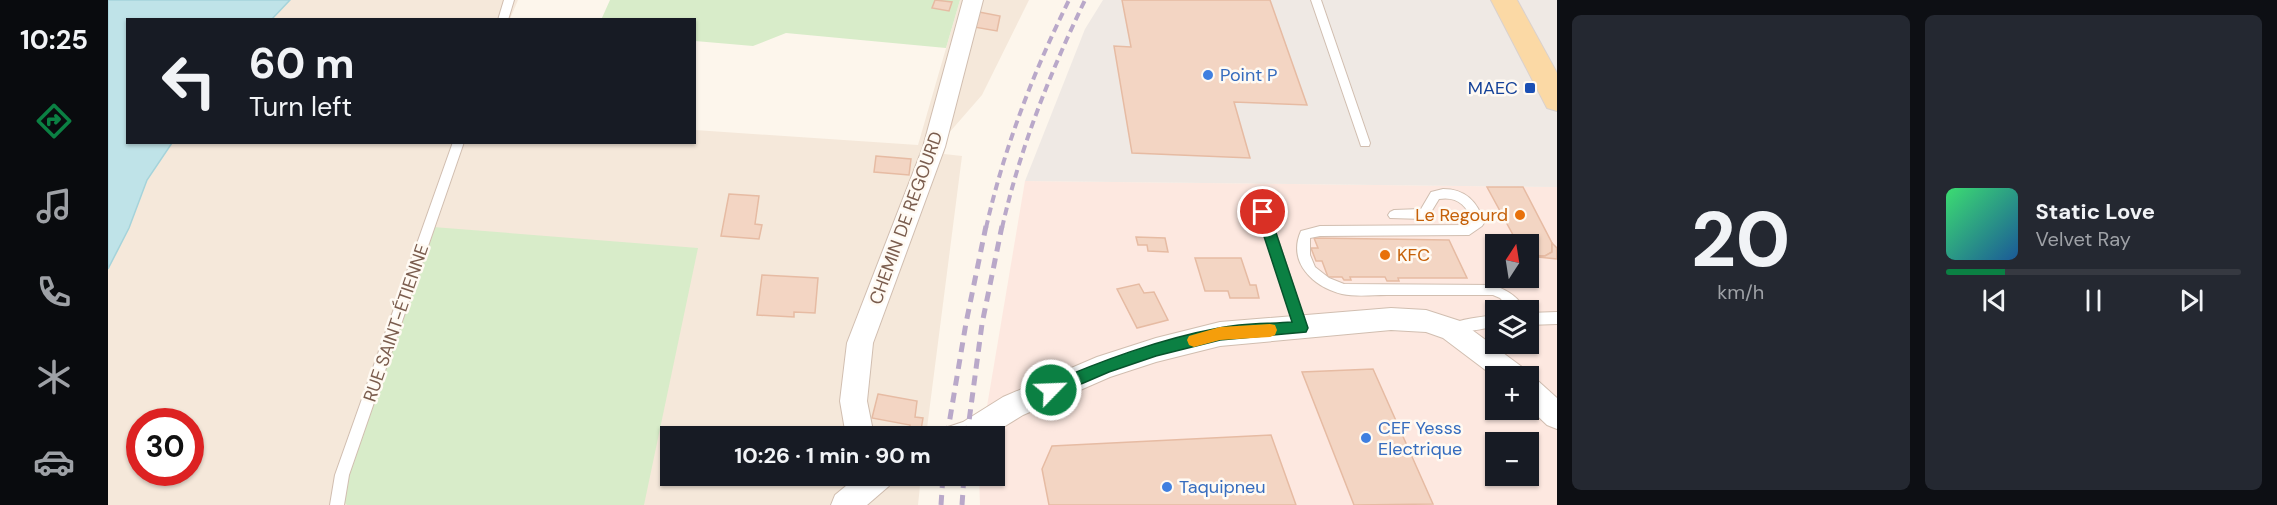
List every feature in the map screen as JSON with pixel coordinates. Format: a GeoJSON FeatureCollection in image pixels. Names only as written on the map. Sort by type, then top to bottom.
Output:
{"type":"FeatureCollection","features":[{"type":"Feature","properties":{"kind":"main road"},"geometry":{"type":"LineString","coordinates":[[1504,0],[1557,100]]}},
{"type":"Feature","properties":{"kind":"street","name":"CHEMIN DE REGOURD"},"geometry":{"type":"LineString","coordinates":[[857,426],[852,411],[860,343],[934,147],[973,0]]}},
{"type":"Feature","properties":{"kind":"street"},"geometry":{"type":"LineString","coordinates":[[981,426],[1013,406],[1106,366],[1156,350],[1220,334],[1391,318],[1426,321],[1451,328],[1500,366]]}},
{"type":"Feature","properties":{"kind":"street"},"geometry":{"type":"LineString","coordinates":[[1539,393],[1557,402]]}},
{"type":"Feature","properties":{"kind":"street"},"geometry":{"type":"LineString","coordinates":[[1539,399],[1557,416]]}},
{"type":"Feature","properties":{"kind":"street"},"geometry":{"type":"LineString","coordinates":[[845,505],[871,486]]}},
{"type":"Feature","properties":{"kind":"lane"},"geometry":{"type":"LineString","coordinates":[[504,18],[510,0]]}},
{"type":"Feature","properties":{"kind":"lane"},"geometry":{"type":"LineString","coordinates":[[1316,0],[1365,143]]}},
{"type":"Feature","properties":{"kind":"lane","name":"RUE SAINT-ÉTIENNE"},"geometry":{"type":"LineString","coordinates":[[337,505],[342,475],[458,144]]}},
{"type":"Feature","properties":{"kind":"lane"},"geometry":{"type":"LineString","coordinates":[[1394,215],[1424,214],[1435,195],[1444,193],[1466,199],[1477,214],[1478,223],[1469,230],[1320,231],[1305,234],[1302,247],[1304,261],[1313,274],[1328,285],[1344,289],[1493,290],[1504,294],[1510,300]]}},
{"type":"Feature","properties":{"kind":"lane"},"geometry":{"type":"LineString","coordinates":[[1263,212],[1301,328]]}},
{"type":"Feature","properties":{"kind":"lane"},"geometry":{"type":"LineString","coordinates":[[1539,319],[1557,318]]}},
{"type":"Feature","properties":{"kind":"lane"},"geometry":{"type":"LineString","coordinates":[[1451,328],[1485,323]]}},
{"type":"Feature","properties":{"kind":"shaded area"},"geometry":{"type":"Polygon","coordinates":[[[290,0],[518,0],[510,18],[274,18],[290,0]]]}},
{"type":"Feature","properties":{"kind":"shaded area"},"geometry":{"type":"Polygon","coordinates":[[[960,0],[1029,0],[982,95],[948,134],[944,154],[962,156],[927,426],[660,426],[660,486],[920,486],[918,505],[108,505],[108,269],[129,228],[147,180],[171,144],[696,144],[696,130],[918,145],[960,0]]]}},
{"type":"Feature","properties":{"kind":"shaded area"},"geometry":{"type":"Polygon","coordinates":[[[1103,0],[1557,0],[1557,187],[1025,181],[1085,29],[1103,0]]]}},
{"type":"Feature","properties":{"kind":"shaded area"},"geometry":{"type":"Polygon","coordinates":[[[1025,181],[1557,187],[1557,505],[980,505],[979,486],[1005,486],[1005,426],[984,426],[1025,181]]]}},
{"type":"Feature","properties":{"kind":"green space"},"geometry":{"type":"Polygon","coordinates":[[[610,0],[960,0],[946,48],[786,33],[753,46],[696,41],[696,18],[602,18],[610,0]]]}},
{"type":"Feature","properties":{"kind":"green space"},"geometry":{"type":"Polygon","coordinates":[[[433,227],[698,248],[644,505],[347,505],[343,501],[348,474],[433,227]]]}},
{"type":"Feature","properties":{"kind":"water"},"geometry":{"type":"Polygon","coordinates":[[[108,0],[290,0],[273,18],[126,18],[126,144],[171,144],[147,180],[129,228],[108,269],[108,0]]]}},
{"type":"Feature","properties":{"kind":"building"},"geometry":{"type":"Polygon","coordinates":[[[935,0],[952,2],[949,11],[932,8],[935,0]]]}},
{"type":"Feature","properties":{"kind":"building","name":"Point P"},"geometry":{"type":"Polygon","coordinates":[[[1122,0],[1270,0],[1307,105],[1234,102],[1250,158],[1132,153],[1114,46],[1131,47],[1122,0]]]}},
{"type":"Feature","properties":{"kind":"building"},"geometry":{"type":"Polygon","coordinates":[[[979,12],[1000,16],[997,31],[974,27],[979,12]]]}},
{"type":"Feature","properties":{"kind":"building"},"geometry":{"type":"Polygon","coordinates":[[[876,156],[911,159],[909,175],[874,172],[876,156]]]}},
{"type":"Feature","properties":{"kind":"building","name":"Le Regourd"},"geometry":{"type":"Polygon","coordinates":[[[1487,187],[1523,187],[1552,243],[1552,252],[1545,256],[1539,256],[1539,234],[1513,234],[1487,187]]]}},
{"type":"Feature","properties":{"kind":"building"},"geometry":{"type":"Polygon","coordinates":[[[729,194],[759,196],[755,224],[762,225],[759,239],[721,236],[729,194]]]}},
{"type":"Feature","properties":{"kind":"building"},"geometry":{"type":"Polygon","coordinates":[[[1136,237],[1165,238],[1168,252],[1148,251],[1147,245],[1138,245],[1136,237]]]}},
{"type":"Feature","properties":{"kind":"building","name":"KFC"},"geometry":{"type":"Polygon","coordinates":[[[1314,238],[1449,240],[1467,278],[1398,278],[1399,281],[1387,281],[1385,277],[1350,277],[1351,280],[1344,280],[1342,277],[1328,277],[1322,261],[1316,261],[1311,248],[1318,248],[1314,238]]]}},
{"type":"Feature","properties":{"kind":"building"},"geometry":{"type":"Polygon","coordinates":[[[1552,243],[1557,248],[1557,259],[1539,257],[1545,256],[1552,252],[1552,243]]]}},
{"type":"Feature","properties":{"kind":"building"},"geometry":{"type":"Polygon","coordinates":[[[1195,258],[1241,258],[1250,285],[1256,285],[1259,298],[1230,298],[1228,291],[1205,291],[1195,258]]]}},
{"type":"Feature","properties":{"kind":"building"},"geometry":{"type":"Polygon","coordinates":[[[762,275],[818,278],[815,313],[794,312],[794,317],[757,315],[762,275]]]}},
{"type":"Feature","properties":{"kind":"building"},"geometry":{"type":"Polygon","coordinates":[[[1139,284],[1144,293],[1154,292],[1168,320],[1137,328],[1117,289],[1139,284]]]}},
{"type":"Feature","properties":{"kind":"building","name":"CEF Yesss Electrique"},"geometry":{"type":"Polygon","coordinates":[[[1373,369],[1433,504],[1354,505],[1302,372],[1373,369]]]}},
{"type":"Feature","properties":{"kind":"building"},"geometry":{"type":"Polygon","coordinates":[[[878,394],[917,401],[915,417],[923,418],[922,426],[910,426],[872,418],[878,394]]]}},
{"type":"Feature","properties":{"kind":"building","name":"Taquipneu"},"geometry":{"type":"Polygon","coordinates":[[[1271,435],[1296,505],[1049,505],[1042,469],[1052,446],[1271,435]]]}},
{"type":"Feature","properties":{"kind":"railway"},"geometry":{"type":"LineString","coordinates":[[986,228],[993,198],[1021,111],[1043,55],[1069,0]]}},
{"type":"Feature","properties":{"kind":"railway"},"geometry":{"type":"LineString","coordinates":[[1002,228],[1009,198],[1037,111],[1085,0]]}},
{"type":"Feature","properties":{"kind":"railway"},"geometry":{"type":"LineString","coordinates":[[949,426],[966,323],[986,226]]}},
{"type":"Feature","properties":{"kind":"railway"},"geometry":{"type":"LineString","coordinates":[[968,426],[982,324],[1002,226]]}},
{"type":"Feature","properties":{"kind":"railway"},"geometry":{"type":"LineString","coordinates":[[941,505],[942,486]]}},
{"type":"Feature","properties":{"kind":"railway"},"geometry":{"type":"LineString","coordinates":[[962,505],[963,486]]}},
{"type":"Feature","properties":{"kind":"slow traffic"},"geometry":{"type":"LineString","coordinates":[[1194,340],[1220,334],[1270,330]]}},
{"type":"Feature","properties":{"kind":"place","name":"Point P"},"geometry":{"type":"Point","coordinates":[1208,75]}},
{"type":"Feature","properties":{"kind":"place","name":"MAEC"},"geometry":{"type":"Point","coordinates":[1530,88]}},
{"type":"Feature","properties":{"kind":"place","name":"Le Regourd"},"geometry":{"type":"Point","coordinates":[1520,215]}},
{"type":"Feature","properties":{"kind":"place","name":"KFC"},"geometry":{"type":"Point","coordinates":[1385,255]}},
{"type":"Feature","properties":{"kind":"place","name":"CEF Yesss Electrique"},"geometry":{"type":"Point","coordinates":[1366,438]}},
{"type":"Feature","properties":{"kind":"place","name":"Taquipneu"},"geometry":{"type":"Point","coordinates":[1167,487]}},
{"type":"Feature","properties":{"kind":"route"},"geometry":{"type":"LineString","coordinates":[[1051,390],[1106,366],[1156,350],[1220,334],[1301,328],[1263,212]]}}]}
